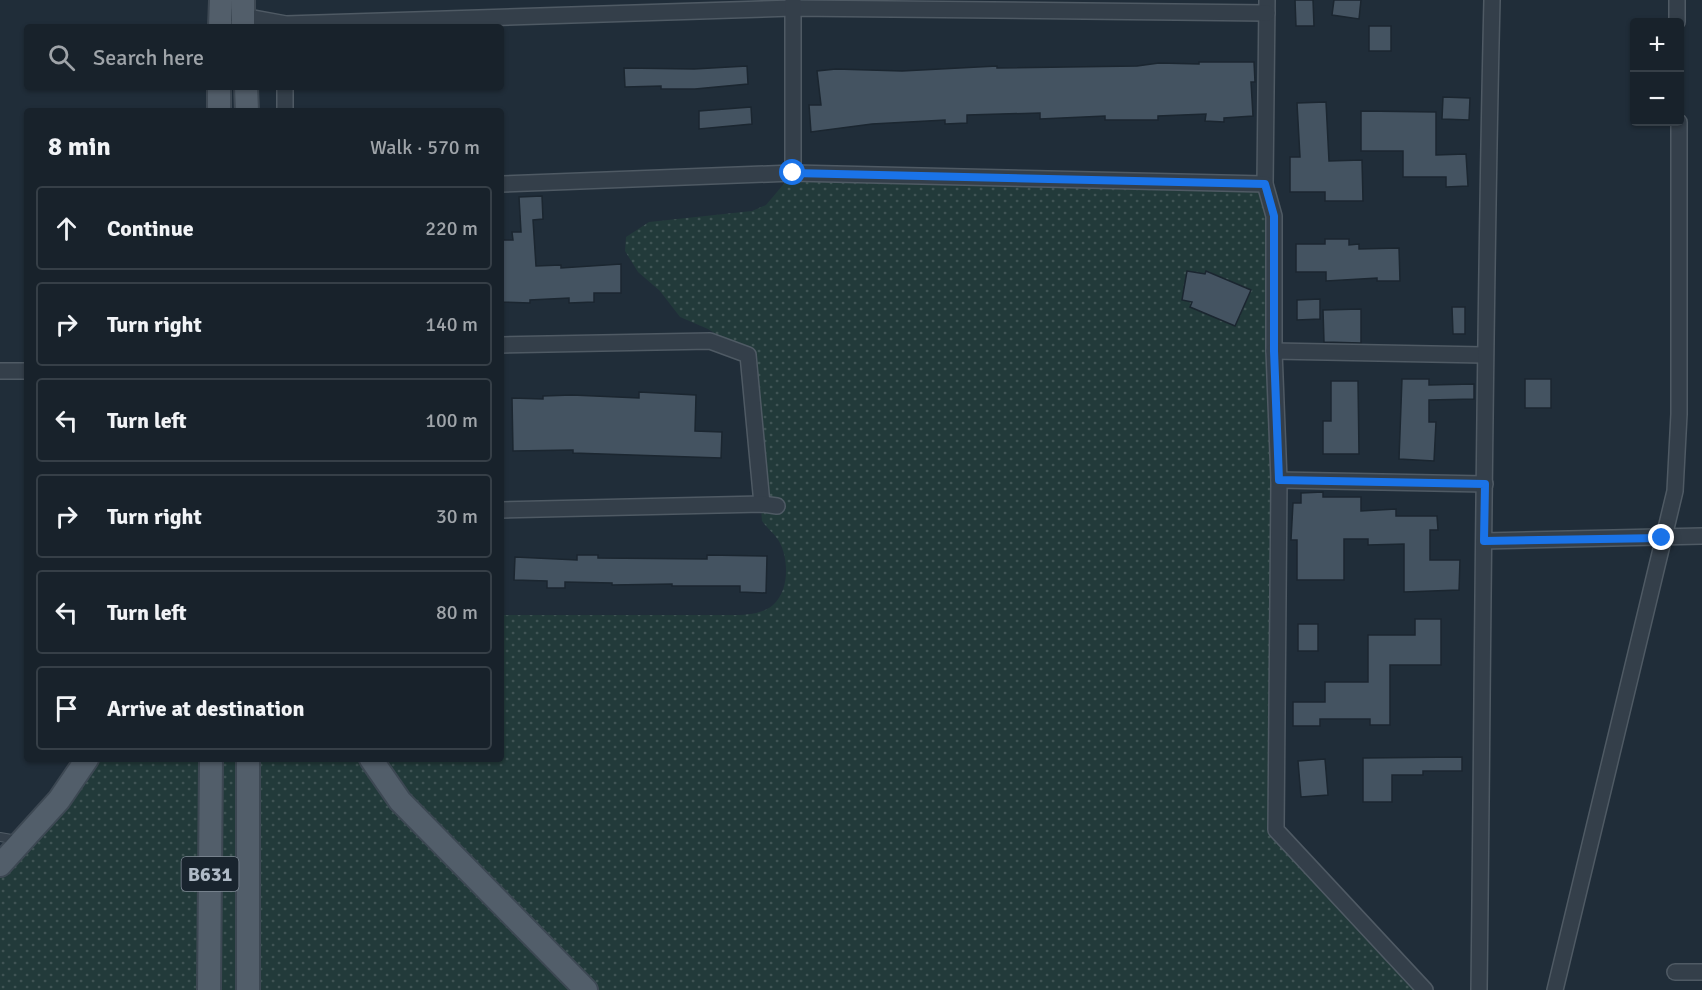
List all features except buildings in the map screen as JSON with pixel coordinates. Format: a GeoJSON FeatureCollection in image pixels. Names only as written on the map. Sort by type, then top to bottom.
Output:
{"type":"FeatureCollection","features":[{"type":"Feature","properties":{"kind":"main road"},"geometry":{"type":"LineString","coordinates":[[219,90],[219,108]]}},
{"type":"Feature","properties":{"kind":"main road"},"geometry":{"type":"LineString","coordinates":[[0,865],[11,839],[59,800],[85,762]]}},
{"type":"Feature","properties":{"kind":"main road","name":"B631"},"geometry":{"type":"LineString","coordinates":[[208,990],[211,762]]}},
{"type":"Feature","properties":{"kind":"main road","name":"B631"},"geometry":{"type":"LineString","coordinates":[[248,762],[248,990]]}},
{"type":"Feature","properties":{"kind":"main road"},"geometry":{"type":"LineString","coordinates":[[373,762],[400,801],[586,990]]}},
{"type":"Feature","properties":{"kind":"street"},"geometry":{"type":"LineString","coordinates":[[1479,990],[1485,484],[1484,355],[1492,0]]}},
{"type":"Feature","properties":{"kind":"street"},"geometry":{"type":"LineString","coordinates":[[1677,0],[1677,18]]}},
{"type":"Feature","properties":{"kind":"street"},"geometry":{"type":"LineString","coordinates":[[793,4],[793,173]]}},
{"type":"Feature","properties":{"kind":"street"},"geometry":{"type":"LineString","coordinates":[[332,24],[793,4],[1267,6],[1265,184],[1274,216],[1274,351],[1279,480],[1276,830],[1425,990]]}},
{"type":"Feature","properties":{"kind":"street"},"geometry":{"type":"LineString","coordinates":[[232,14],[277,24]]}},
{"type":"Feature","properties":{"kind":"street"},"geometry":{"type":"LineString","coordinates":[[285,90],[285,108]]}},
{"type":"Feature","properties":{"kind":"street"},"geometry":{"type":"LineString","coordinates":[[1555,990],[1675,491],[1679,414],[1679,126]]}},
{"type":"Feature","properties":{"kind":"street"},"geometry":{"type":"LineString","coordinates":[[504,184],[793,173],[1265,184]]}},
{"type":"Feature","properties":{"kind":"street"},"geometry":{"type":"LineString","coordinates":[[504,345],[710,341],[748,355],[769,505],[504,510]]}},
{"type":"Feature","properties":{"kind":"street"},"geometry":{"type":"LineString","coordinates":[[1274,351],[1484,355]]}},
{"type":"Feature","properties":{"kind":"street"},"geometry":{"type":"LineString","coordinates":[[0,372],[24,371]]}},
{"type":"Feature","properties":{"kind":"street"},"geometry":{"type":"LineString","coordinates":[[1279,480],[1485,484]]}},
{"type":"Feature","properties":{"kind":"street"},"geometry":{"type":"LineString","coordinates":[[1484,541],[1702,536]]}},
{"type":"Feature","properties":{"kind":"street"},"geometry":{"type":"LineString","coordinates":[[1675,972],[1702,972]]}},
{"type":"Feature","properties":{"kind":"green space"},"geometry":{"type":"Polygon","coordinates":[[[793,173],[1265,184],[1274,216],[1276,830],[1425,990],[0,990],[0,865],[85,762],[504,762],[504,615],[737,615],[759,612],[773,605],[785,584],[786,567],[780,543],[762,521],[748,355],[708,329],[680,317],[660,291],[638,272],[625,251],[626,237],[649,222],[752,211],[766,205],[793,173]]]}},
{"type":"Feature","properties":{"kind":"route"},"geometry":{"type":"LineString","coordinates":[[793,173],[1265,184],[1274,216],[1274,351],[1279,480],[1485,484],[1484,541],[1662,538]]}}]}
